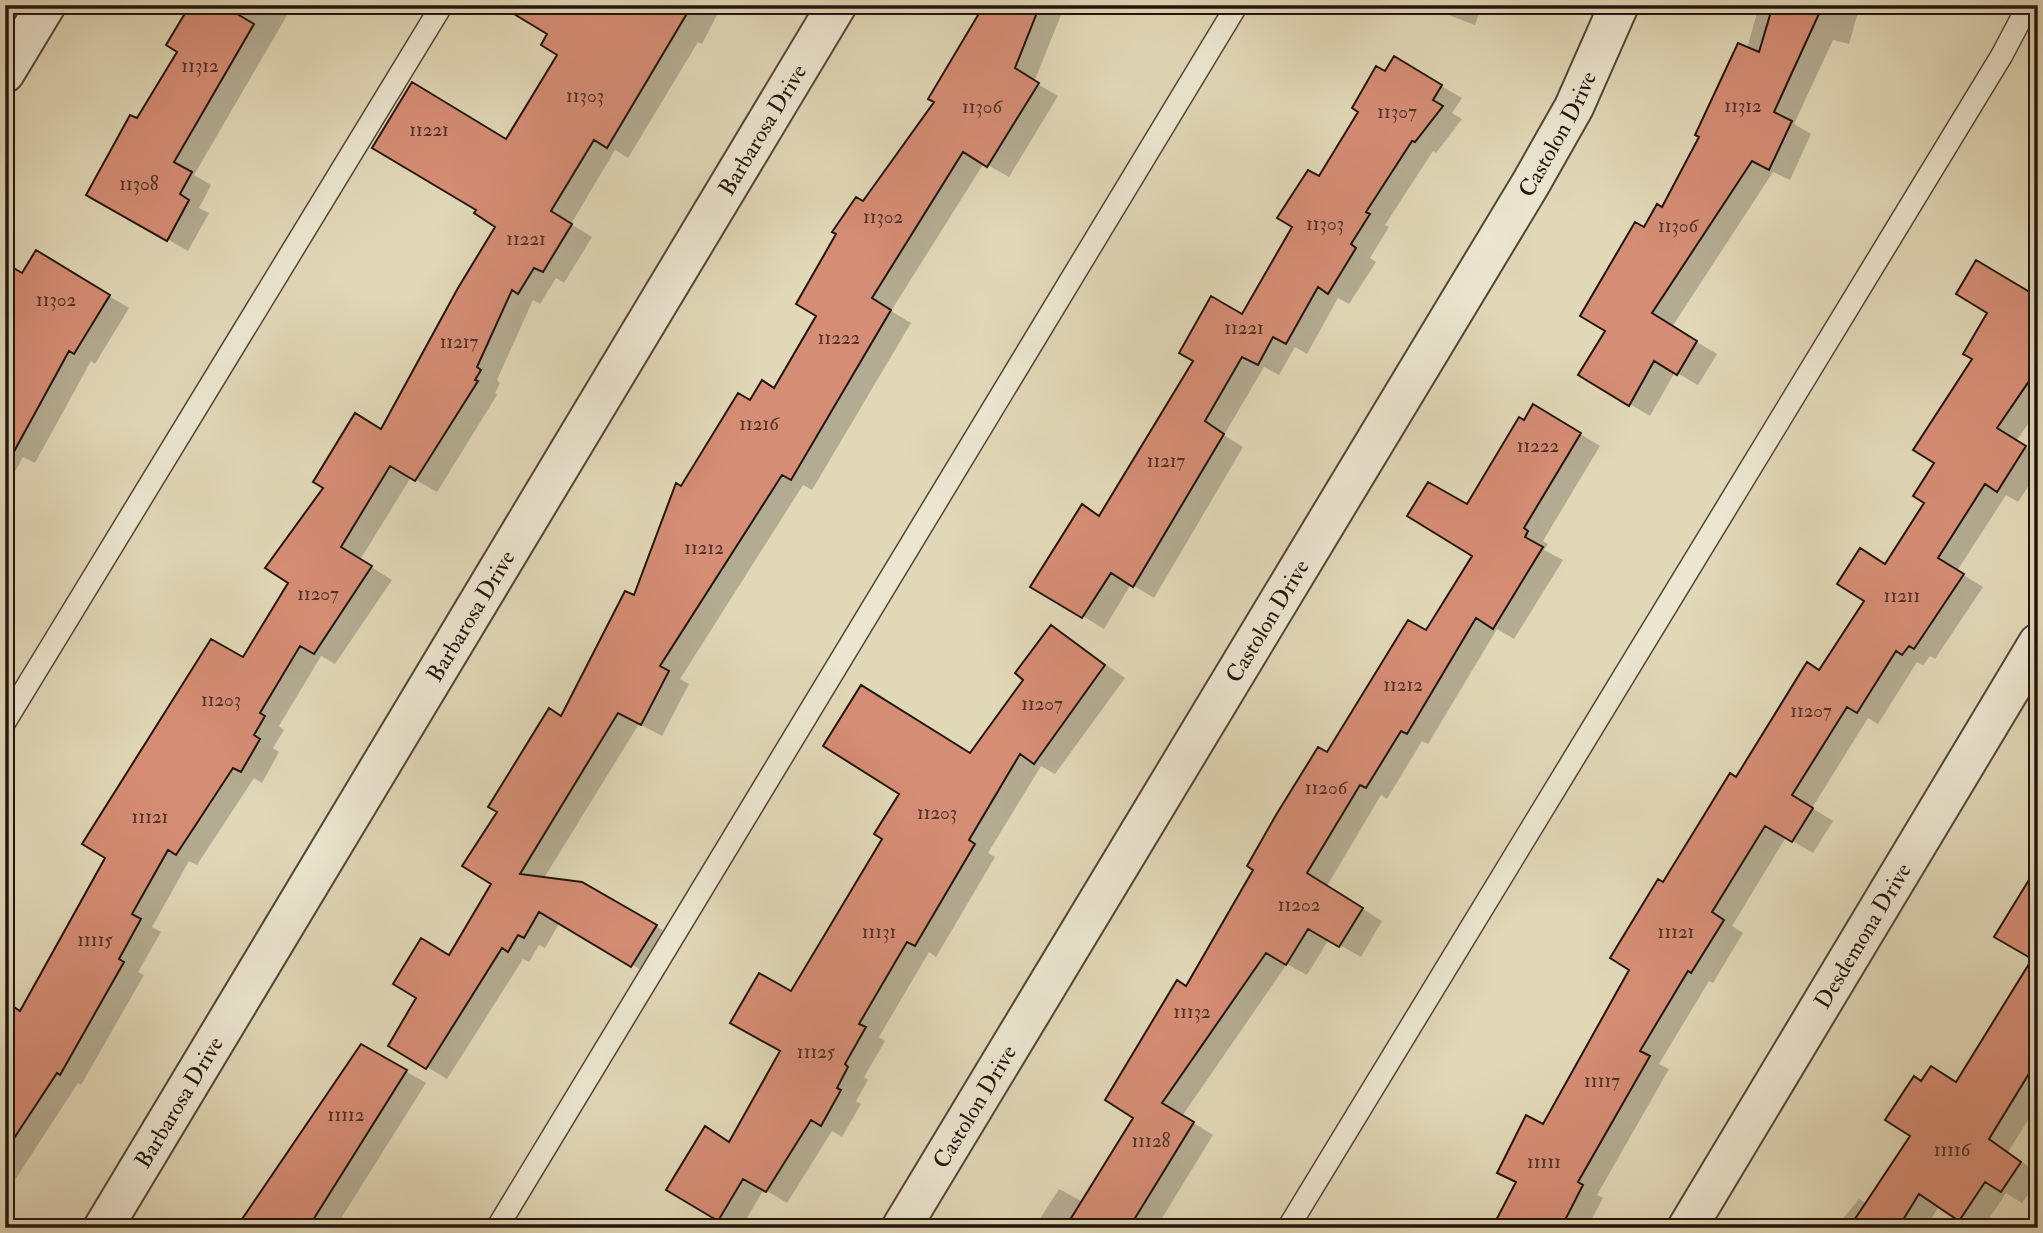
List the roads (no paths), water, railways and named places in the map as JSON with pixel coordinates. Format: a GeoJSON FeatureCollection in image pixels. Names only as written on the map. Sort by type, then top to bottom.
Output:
{"type":"FeatureCollection","features":[{"type":"Feature","properties":{"kind":"street"},"geometry":{"type":"LineString","coordinates":[[5,73],[46,5]]}},
{"type":"Feature","properties":{"kind":"street","name":"Barbarosa Drive"},"geometry":{"type":"LineString","coordinates":[[103,1228],[837,5]]}},
{"type":"Feature","properties":{"kind":"street","name":"Castolon Drive"},"geometry":{"type":"LineString","coordinates":[[901,1228],[1531,183],[1574,107],[1619,5]]}},
{"type":"Feature","properties":{"kind":"street","name":"Desdemona Drive"},"geometry":{"type":"LineString","coordinates":[[1687,1228],[2038,643]]}},
{"type":"Feature","properties":{"kind":"lane"},"geometry":{"type":"LineString","coordinates":[[5,722],[442,5]]}},
{"type":"Feature","properties":{"kind":"lane"},"geometry":{"type":"LineString","coordinates":[[497,1228],[1237,5]]}},
{"type":"Feature","properties":{"kind":"lane"},"geometry":{"type":"LineString","coordinates":[[1288,1228],[2002,55],[2021,19],[2024,5]]}}]}
